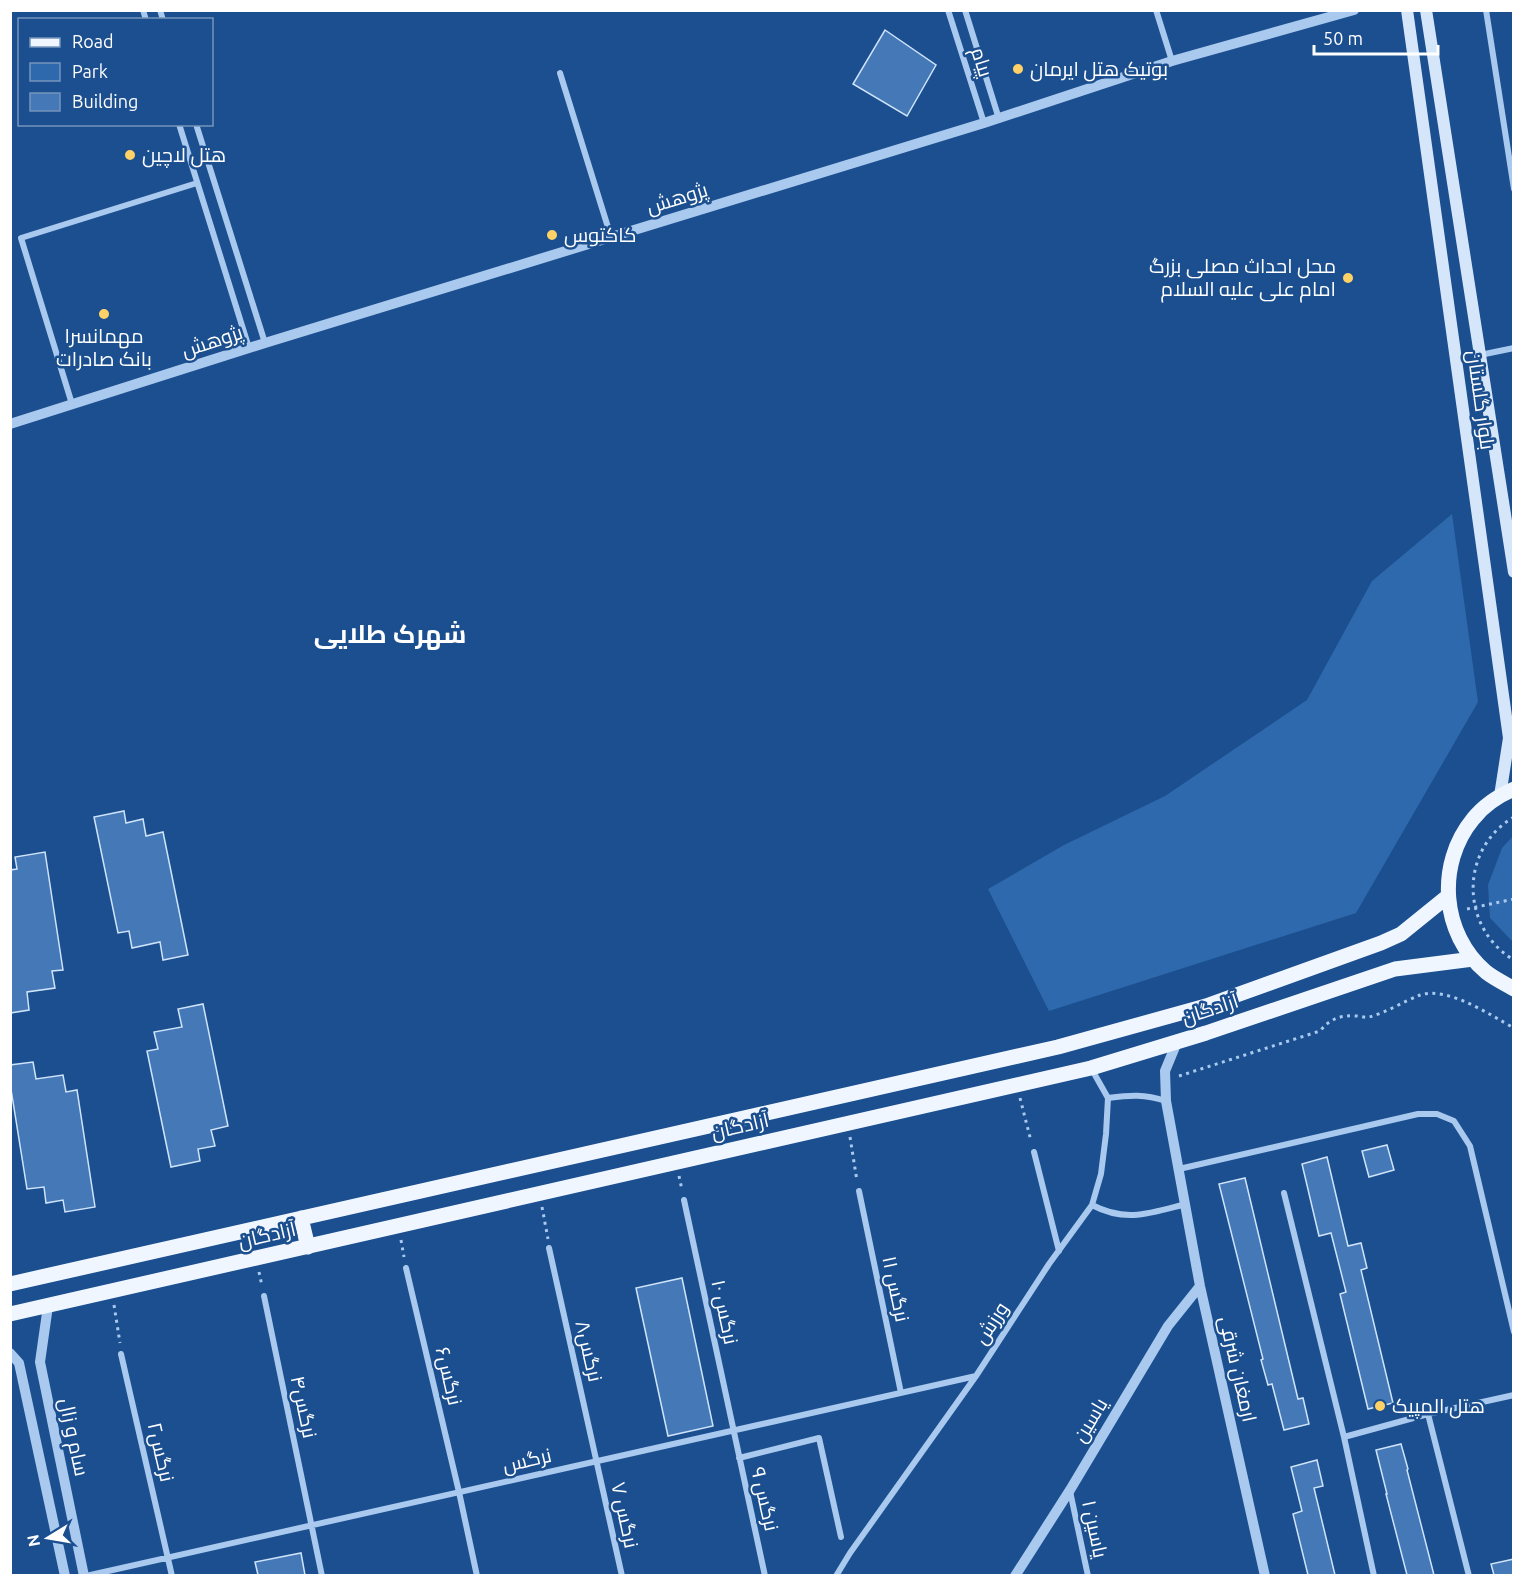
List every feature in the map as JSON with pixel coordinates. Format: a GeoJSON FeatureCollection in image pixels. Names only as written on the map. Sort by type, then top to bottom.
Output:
{"type":"FeatureCollection","features":[{"type":"Feature","properties":{"kind":"main road","name":"بلوار گلستان"},"geometry":{"type":"LineString","coordinates":[[1407,10],[1509,738],[1507,792]]}},
{"type":"Feature","properties":{"kind":"main road","name":"بلوار گلستان"},"geometry":{"type":"LineString","coordinates":[[1426,10],[1514,572]]}},
{"type":"Feature","properties":{"kind":"main road"},"geometry":{"type":"LineString","coordinates":[[1507,792],[1486,806],[1464,831],[1451,862],[1448,896],[1456,930],[1473,959],[1499,981],[1514,988]]}},
{"type":"Feature","properties":{"kind":"main road","name":"آزادگان"},"geometry":{"type":"LineString","coordinates":[[10,1284],[1034,1052],[1130,1028],[1206,1006],[1381,943],[1401,934],[1448,896]]}},
{"type":"Feature","properties":{"kind":"main road","name":"آزادگان"},"geometry":{"type":"LineString","coordinates":[[10,1314],[1091,1068],[1177,1042],[1395,969],[1473,959]]}},
{"type":"Feature","properties":{"kind":"main road"},"geometry":{"type":"LineString","coordinates":[[301,1218],[308,1247]]}},
{"type":"Feature","properties":{"kind":"street","name":"پیام"},"geometry":{"type":"LineString","coordinates":[[948,10],[984,123]]}},
{"type":"Feature","properties":{"kind":"street","name":"پیام"},"geometry":{"type":"LineString","coordinates":[[964,10],[999,119]]}},
{"type":"Feature","properties":{"kind":"street"},"geometry":{"type":"LineString","coordinates":[[1156,10],[1172,61]]}},
{"type":"Feature","properties":{"kind":"street","name":"پژوهش"},"geometry":{"type":"LineString","coordinates":[[10,424],[265,343],[999,119],[1172,61],[1354,10]]}},
{"type":"Feature","properties":{"kind":"street"},"geometry":{"type":"LineString","coordinates":[[1486,10],[1514,189]]}},
{"type":"Feature","properties":{"kind":"street"},"geometry":{"type":"LineString","coordinates":[[560,73],[611,237]]}},
{"type":"Feature","properties":{"kind":"street"},"geometry":{"type":"LineString","coordinates":[[180,126],[249,348]]}},
{"type":"Feature","properties":{"kind":"street"},"geometry":{"type":"LineString","coordinates":[[197,126],[265,343]]}},
{"type":"Feature","properties":{"kind":"street"},"geometry":{"type":"LineString","coordinates":[[72,404],[21,238],[197,183]]}},
{"type":"Feature","properties":{"kind":"street"},"geometry":{"type":"LineString","coordinates":[[1479,355],[1514,348]]}},
{"type":"Feature","properties":{"kind":"street","name":"ارمغان شرقی"},"geometry":{"type":"LineString","coordinates":[[1177,1042],[1165,1071],[1166,1101],[1200,1286],[1266,1575]]}},
{"type":"Feature","properties":{"kind":"street"},"geometry":{"type":"LineString","coordinates":[[1091,1068],[1108,1098],[1134,1094],[1166,1101]]}},
{"type":"Feature","properties":{"kind":"street","name":"ورزش"},"geometry":{"type":"LineString","coordinates":[[836,1575],[976,1376],[1092,1205],[1101,1174],[1108,1098]]}},
{"type":"Feature","properties":{"kind":"street"},"geometry":{"type":"LineString","coordinates":[[1179,1169],[1418,1114],[1437,1114],[1454,1120],[1470,1146],[1514,1332]]}},
{"type":"Feature","properties":{"kind":"street"},"geometry":{"type":"LineString","coordinates":[[1034,1152],[1059,1251]]}},
{"type":"Feature","properties":{"kind":"street","name":"نرگس ۱۱"},"geometry":{"type":"LineString","coordinates":[[859,1191],[901,1393]]}},
{"type":"Feature","properties":{"kind":"street"},"geometry":{"type":"LineString","coordinates":[[1284,1193],[1344,1437],[1374,1575]]}},
{"type":"Feature","properties":{"kind":"street","name":"نرگس ۱۰"},"geometry":{"type":"LineString","coordinates":[[684,1200],[733,1431]]}},
{"type":"Feature","properties":{"kind":"street"},"geometry":{"type":"LineString","coordinates":[[1092,1205],[1104,1212],[1138,1216],[1186,1204]]}},
{"type":"Feature","properties":{"kind":"street","name":"نرگس۸"},"geometry":{"type":"LineString","coordinates":[[549,1248],[597,1461]]}},
{"type":"Feature","properties":{"kind":"street","name":"نرگس۶"},"geometry":{"type":"LineString","coordinates":[[406,1268],[477,1575]]}},
{"type":"Feature","properties":{"kind":"street","name":"یاسین"},"geometry":{"type":"LineString","coordinates":[[1015,1575],[1070,1490],[1167,1326],[1200,1286]]}},
{"type":"Feature","properties":{"kind":"street","name":"نرگس۴"},"geometry":{"type":"LineString","coordinates":[[264,1296],[322,1575]]}},
{"type":"Feature","properties":{"kind":"street","name":"سام و زال"},"geometry":{"type":"LineString","coordinates":[[48,1306],[40,1362],[85,1575]]}},
{"type":"Feature","properties":{"kind":"street","name":"سام و زال"},"geometry":{"type":"LineString","coordinates":[[10,1353],[19,1363],[65,1575]]}},
{"type":"Feature","properties":{"kind":"street","name":"نرگس۲"},"geometry":{"type":"LineString","coordinates":[[121,1354],[172,1575]]}},
{"type":"Feature","properties":{"kind":"street","name":"نرگس"},"geometry":{"type":"LineString","coordinates":[[85,1575],[976,1376]]}},
{"type":"Feature","properties":{"kind":"street"},"geometry":{"type":"LineString","coordinates":[[1344,1437],[1428,1414],[1514,1395]]}},
{"type":"Feature","properties":{"kind":"street"},"geometry":{"type":"LineString","coordinates":[[1428,1414],[1469,1575]]}},
{"type":"Feature","properties":{"kind":"street","name":"نرگس ۹"},"geometry":{"type":"LineString","coordinates":[[733,1431],[765,1575]]}},
{"type":"Feature","properties":{"kind":"street"},"geometry":{"type":"LineString","coordinates":[[739,1458],[819,1438],[841,1537]]}},
{"type":"Feature","properties":{"kind":"street","name":"نرگس ۷"},"geometry":{"type":"LineString","coordinates":[[597,1461],[621,1575]]}},
{"type":"Feature","properties":{"kind":"street","name":"یاسین ۱"},"geometry":{"type":"LineString","coordinates":[[1070,1490],[1088,1575]]}},
{"type":"Feature","properties":{"kind":"path"},"geometry":{"type":"LineString","coordinates":[[1514,817],[1489,838],[1476,864],[1473,879],[1475,908],[1479,922],[1495,946],[1514,960]]}},
{"type":"Feature","properties":{"kind":"path"},"geometry":{"type":"LineString","coordinates":[[1451,913],[1514,898]]}},
{"type":"Feature","properties":{"kind":"path"},"geometry":{"type":"LineString","coordinates":[[1165,1080],[1320,1031],[1331,1020],[1338,1017],[1346,1015],[1368,1017],[1423,994],[1462,999],[1514,1028]]}},
{"type":"Feature","properties":{"kind":"path"},"geometry":{"type":"LineString","coordinates":[[1016,1085],[1034,1152]]}},
{"type":"Feature","properties":{"kind":"path"},"geometry":{"type":"LineString","coordinates":[[848,1123],[859,1191]]}},
{"type":"Feature","properties":{"kind":"path"},"geometry":{"type":"LineString","coordinates":[[676,1162],[684,1200]]}},
{"type":"Feature","properties":{"kind":"path"},"geometry":{"type":"LineString","coordinates":[[540,1194],[549,1248]]}},
{"type":"Feature","properties":{"kind":"path"},"geometry":{"type":"LineString","coordinates":[[399,1226],[406,1268]]}},
{"type":"Feature","properties":{"kind":"green space"},"geometry":{"type":"Polygon","coordinates":[[[1452,514],[1478,702],[1356,913],[1049,1011],[988,889],[1064,845],[1165,796],[1307,700],[1372,581],[1452,514]]]}},
{"type":"Feature","properties":{"kind":"green space"},"geometry":{"type":"Polygon","coordinates":[[[1513,836],[1513,942],[1490,918],[1488,885],[1502,848],[1513,836]]]}},
{"type":"Feature","properties":{"kind":"building"},"geometry":{"type":"Polygon","coordinates":[[[885,30],[936,65],[907,116],[853,84],[885,30]]]}},
{"type":"Feature","properties":{"kind":"building"},"geometry":{"type":"Polygon","coordinates":[[[124,811],[126,823],[143,819],[146,836],[163,832],[188,955],[163,960],[160,942],[132,948],[129,931],[118,933],[94,817],[124,811]]]}},
{"type":"Feature","properties":{"kind":"building"},"geometry":{"type":"Polygon","coordinates":[[[45,852],[63,970],[52,971],[55,988],[27,992],[29,1010],[10,1013],[10,870],[17,869],[15,857],[45,852]]]}},
{"type":"Feature","properties":{"kind":"building"},"geometry":{"type":"Polygon","coordinates":[[[203,1004],[228,1126],[211,1130],[215,1146],[198,1149],[200,1161],[171,1167],[147,1051],[158,1049],[154,1032],[182,1027],[178,1009],[203,1004]]]}},
{"type":"Feature","properties":{"kind":"building"},"geometry":{"type":"Polygon","coordinates":[[[33,1062],[36,1079],[63,1075],[66,1092],[77,1090],[95,1207],[65,1212],[63,1200],[46,1203],[44,1187],[27,1189],[10,1083],[10,1065],[33,1062]]]}},
{"type":"Feature","properties":{"kind":"building"},"geometry":{"type":"Polygon","coordinates":[[[1387,1145],[1394,1170],[1369,1177],[1362,1151],[1387,1145]]]}},
{"type":"Feature","properties":{"kind":"building"},"geometry":{"type":"Polygon","coordinates":[[[1327,1157],[1348,1246],[1361,1243],[1367,1268],[1361,1270],[1393,1403],[1368,1409],[1340,1294],[1346,1292],[1331,1233],[1319,1236],[1302,1164],[1327,1157]]]}},
{"type":"Feature","properties":{"kind":"building"},"geometry":{"type":"Polygon","coordinates":[[[1245,1178],[1298,1399],[1303,1398],[1309,1424],[1284,1430],[1272,1384],[1268,1385],[1261,1360],[1263,1359],[1219,1184],[1245,1178]]]}},
{"type":"Feature","properties":{"kind":"building"},"geometry":{"type":"Polygon","coordinates":[[[682,1278],[713,1426],[668,1436],[636,1288],[682,1278]]]}},
{"type":"Feature","properties":{"kind":"building"},"geometry":{"type":"Polygon","coordinates":[[[1401,1444],[1434,1575],[1407,1575],[1386,1494],[1376,1450],[1401,1444]]]}},
{"type":"Feature","properties":{"kind":"building"},"geometry":{"type":"Polygon","coordinates":[[[1317,1460],[1323,1486],[1314,1488],[1335,1575],[1308,1575],[1293,1514],[1302,1511],[1291,1467],[1317,1460]]]}},
{"type":"Feature","properties":{"kind":"building"},"geometry":{"type":"Polygon","coordinates":[[[301,1553],[305,1575],[258,1575],[255,1562],[301,1553]]]}},
{"type":"Feature","properties":{"kind":"building"},"geometry":{"type":"Polygon","coordinates":[[[1514,1559],[1514,1575],[1494,1575],[1491,1564],[1514,1559]]]}},
{"type":"Feature","properties":{"kind":"place","name":"بوتیک هتل ایرمان"},"geometry":{"type":"Point","coordinates":[1018,69]}},
{"type":"Feature","properties":{"kind":"place","name":"هتل لاچین"},"geometry":{"type":"Point","coordinates":[130,155]}},
{"type":"Feature","properties":{"kind":"place","name":"کاکتوس"},"geometry":{"type":"Point","coordinates":[552,235]}},
{"type":"Feature","properties":{"kind":"place","name":"محل احداث مصلی بزرگ امام علی علیه السلام"},"geometry":{"type":"Point","coordinates":[1348,278]}},
{"type":"Feature","properties":{"kind":"place","name":"مهمانسرا بانک صادرات"},"geometry":{"type":"Point","coordinates":[104,314]}},
{"type":"Feature","properties":{"kind":"place","name":"هتل المپیک"},"geometry":{"type":"Point","coordinates":[1380,1406]}},
{"type":"Feature","properties":{"kind":"district","name":"شهرک طلایی"},"geometry":{"type":"Point","coordinates":[390,634]}}]}
